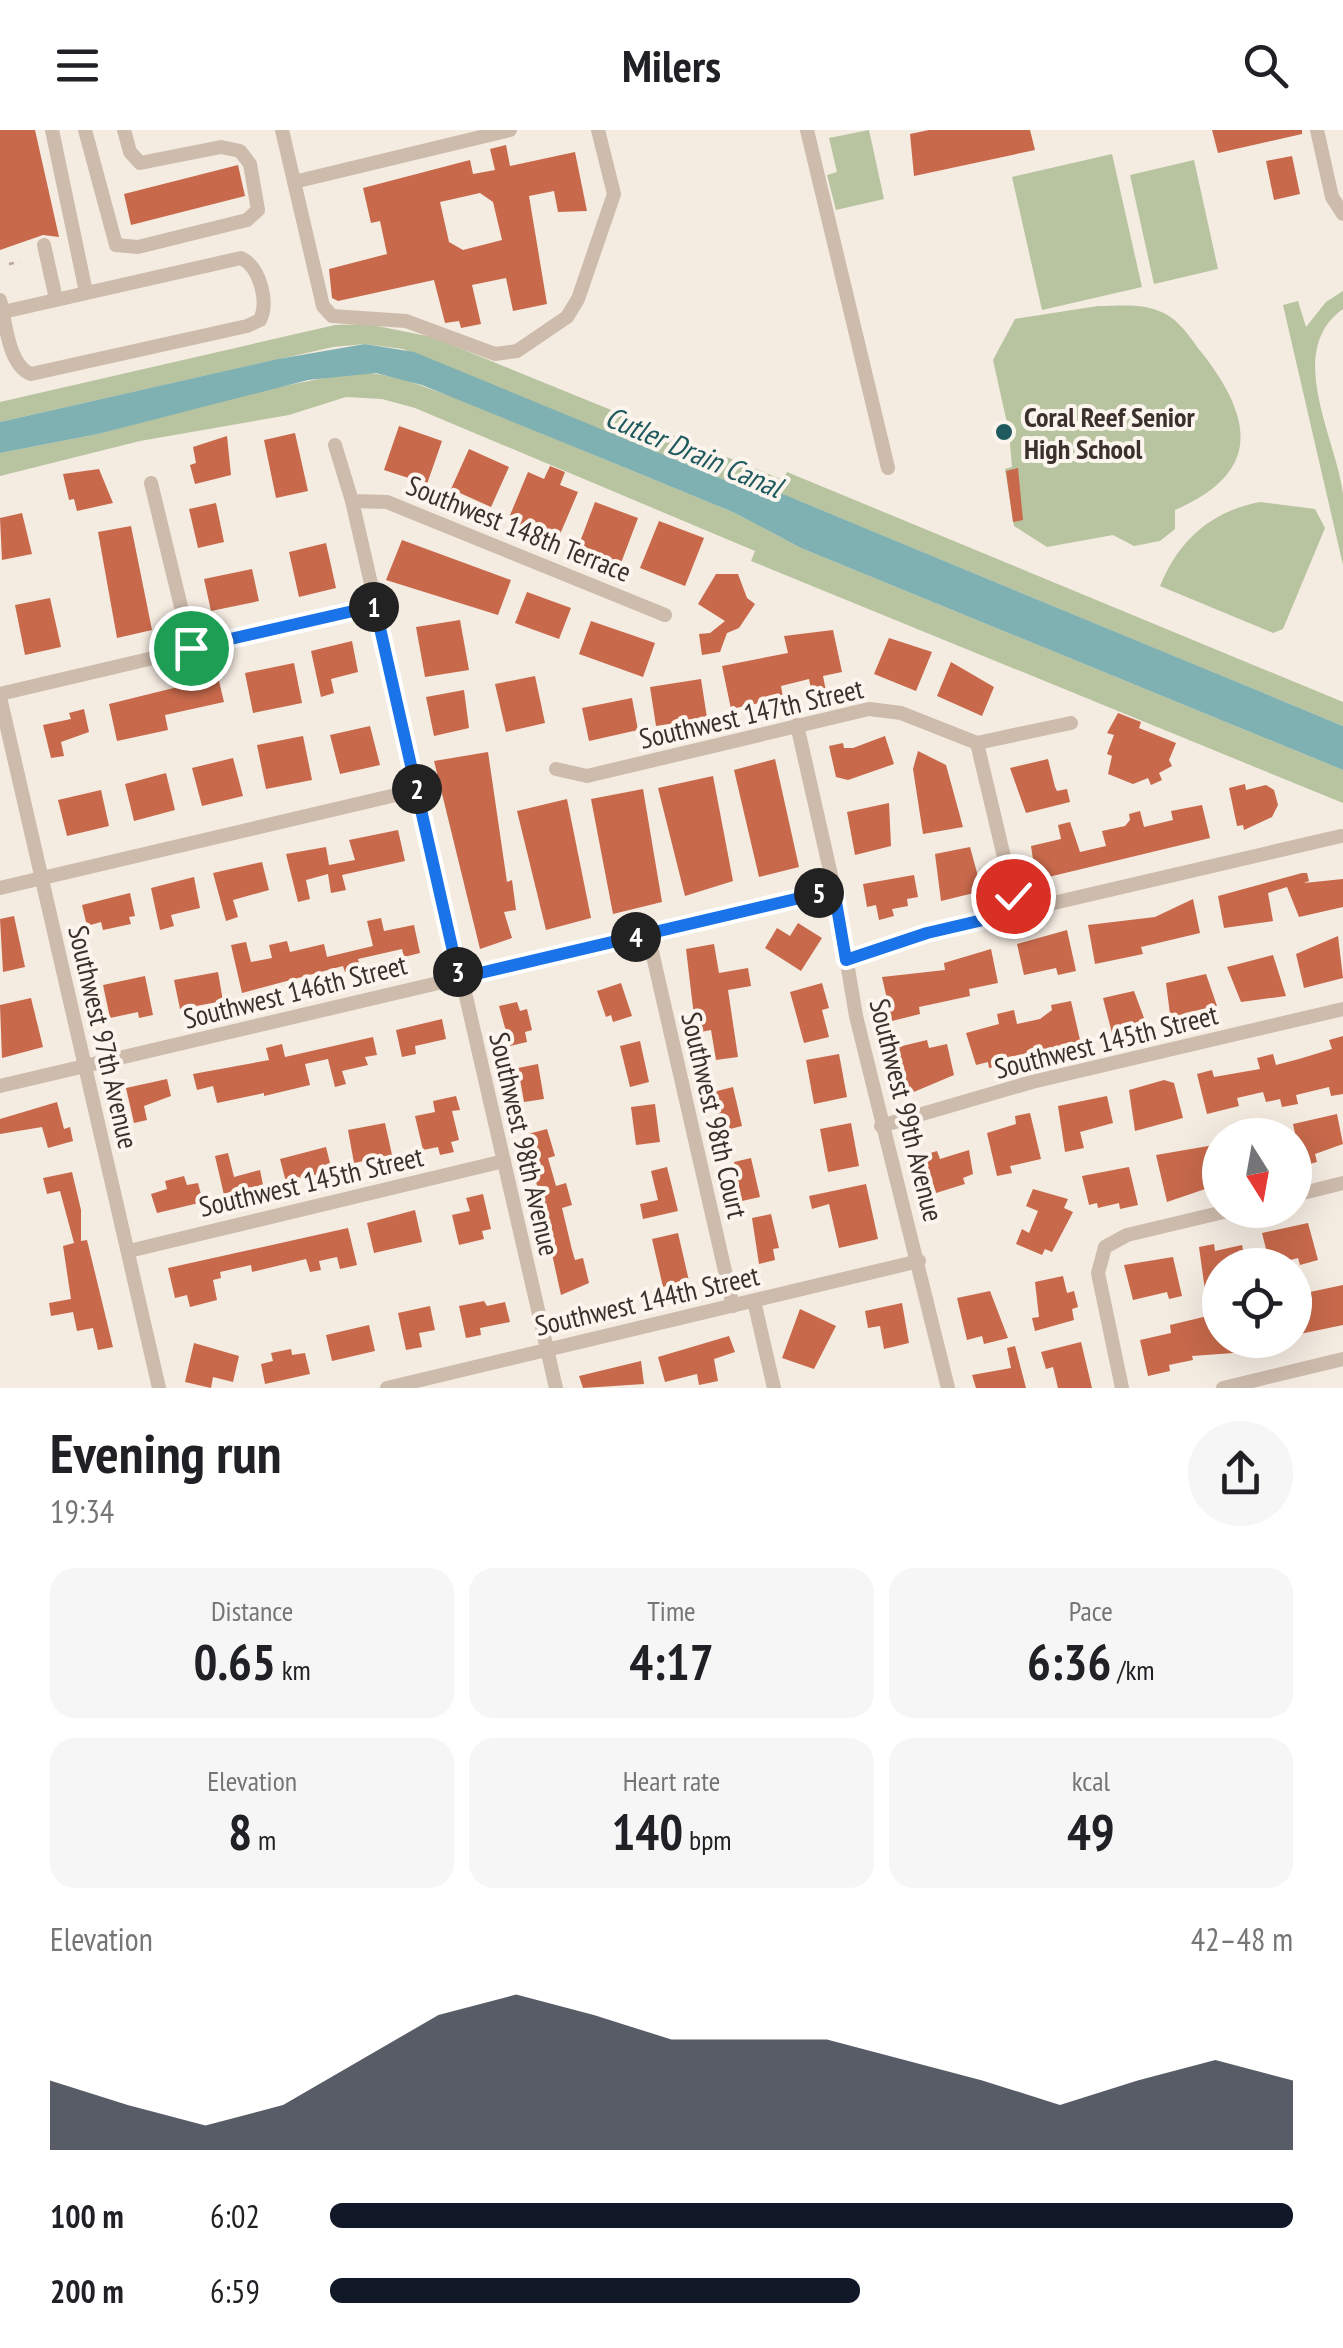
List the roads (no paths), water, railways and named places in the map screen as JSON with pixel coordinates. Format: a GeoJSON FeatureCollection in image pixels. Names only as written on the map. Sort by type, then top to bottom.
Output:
{"type":"FeatureCollection","features":[{"type":"Feature","properties":{"kind":"street"},"geometry":{"type":"LineString","coordinates":[[52,130],[86,292]]}},
{"type":"Feature","properties":{"kind":"street"},"geometry":{"type":"LineString","coordinates":[[86,130],[116,244],[138,247],[247,220],[258,210],[250,164],[240,151],[222,147],[140,164],[130,152],[124,130]]}},
{"type":"Feature","properties":{"kind":"street"},"geometry":{"type":"LineString","coordinates":[[282,130],[322,306],[332,316],[406,321],[495,354],[517,351],[567,316],[578,300],[614,194],[598,130]]}},
{"type":"Feature","properties":{"kind":"street"},"geometry":{"type":"LineString","coordinates":[[294,182],[510,130]]}},
{"type":"Feature","properties":{"kind":"street"},"geometry":{"type":"LineString","coordinates":[[808,130],[888,468]]}},
{"type":"Feature","properties":{"kind":"street"},"geometry":{"type":"LineString","coordinates":[[1317,130],[1328,183],[1343,214]]}},
{"type":"Feature","properties":{"kind":"street"},"geometry":{"type":"LineString","coordinates":[[44,245],[56,299]]}},
{"type":"Feature","properties":{"kind":"street"},"geometry":{"type":"LineString","coordinates":[[241,258],[255,268],[264,313],[247,326],[32,374],[18,365],[2,306],[56,299],[241,258]]}},
{"type":"Feature","properties":{"kind":"street","name":"Southwest 98th Avenue"},"geometry":{"type":"LineString","coordinates":[[335,445],[352,501],[556,1388]]}},
{"type":"Feature","properties":{"kind":"street"},"geometry":{"type":"LineString","coordinates":[[152,482],[191,648]]}},
{"type":"Feature","properties":{"kind":"street","name":"Southwest 148th Terrace"},"geometry":{"type":"LineString","coordinates":[[352,501],[387,502],[665,614]]}},
{"type":"Feature","properties":{"kind":"street"},"geometry":{"type":"LineString","coordinates":[[0,696],[375,606]]}},
{"type":"Feature","properties":{"kind":"street","name":"Southwest 97th Avenue"},"geometry":{"type":"LineString","coordinates":[[0,696],[159,1388]]}},
{"type":"Feature","properties":{"kind":"street","name":"Southwest 147th Street"},"geometry":{"type":"LineString","coordinates":[[556,769],[587,776],[797,725],[884,709],[977,744]]}},
{"type":"Feature","properties":{"kind":"street"},"geometry":{"type":"LineString","coordinates":[[1017,912],[977,744],[1072,723]]}},
{"type":"Feature","properties":{"kind":"street","name":"Southwest 99th Avenue"},"geometry":{"type":"LineString","coordinates":[[797,725],[882,1126],[948,1388]]}},
{"type":"Feature","properties":{"kind":"street"},"geometry":{"type":"LineString","coordinates":[[0,888],[417,790]]}},
{"type":"Feature","properties":{"kind":"street"},"geometry":{"type":"LineString","coordinates":[[846,960],[927,933],[1341,836]]}},
{"type":"Feature","properties":{"kind":"street","name":"Southwest 146th Street"},"geometry":{"type":"LineString","coordinates":[[0,1086],[834,890]]}},
{"type":"Feature","properties":{"kind":"street","name":"Southwest 98th Court"},"geometry":{"type":"LineString","coordinates":[[648,934],[733,1306]]}},
{"type":"Feature","properties":{"kind":"street","name":"Southwest 145th Street"},"geometry":{"type":"LineString","coordinates":[[882,1126],[1032,1082],[1343,1009]]}},
{"type":"Feature","properties":{"kind":"street","name":"Southwest 145th Street"},"geometry":{"type":"LineString","coordinates":[[128,1251],[504,1161]]}},
{"type":"Feature","properties":{"kind":"street"},"geometry":{"type":"LineString","coordinates":[[1312,1191],[1343,1184]]}},
{"type":"Feature","properties":{"kind":"street"},"geometry":{"type":"LineString","coordinates":[[1122,1388],[1098,1280],[1099,1260],[1105,1248],[1127,1235],[1202,1217]]}},
{"type":"Feature","properties":{"kind":"street","name":"Southwest 144th Street"},"geometry":{"type":"LineString","coordinates":[[387,1388],[918,1261]]}},
{"type":"Feature","properties":{"kind":"street"},"geometry":{"type":"LineString","coordinates":[[754,1301],[774,1388]]}},
{"type":"Feature","properties":{"kind":"street"},"geometry":{"type":"LineString","coordinates":[[1223,1388],[1343,1359]]}},
{"type":"Feature","properties":{"kind":"water"},"geometry":{"type":"Polygon","coordinates":[[[365,344],[414,352],[732,483],[785,495],[1343,726],[1343,770],[801,548],[735,513],[616,464],[422,385],[376,373],[308,380],[98,434],[0,453],[0,422],[278,359],[365,344]]]}},
{"type":"Feature","properties":{"kind":"place","name":"Coral Reef Senior High School"},"geometry":{"type":"Point","coordinates":[1004,432]}},
{"type":"Feature","properties":{"kind":"water label","name":"Cutler Drain Canal"},"geometry":{"type":"Point","coordinates":[694,451]}}]}
